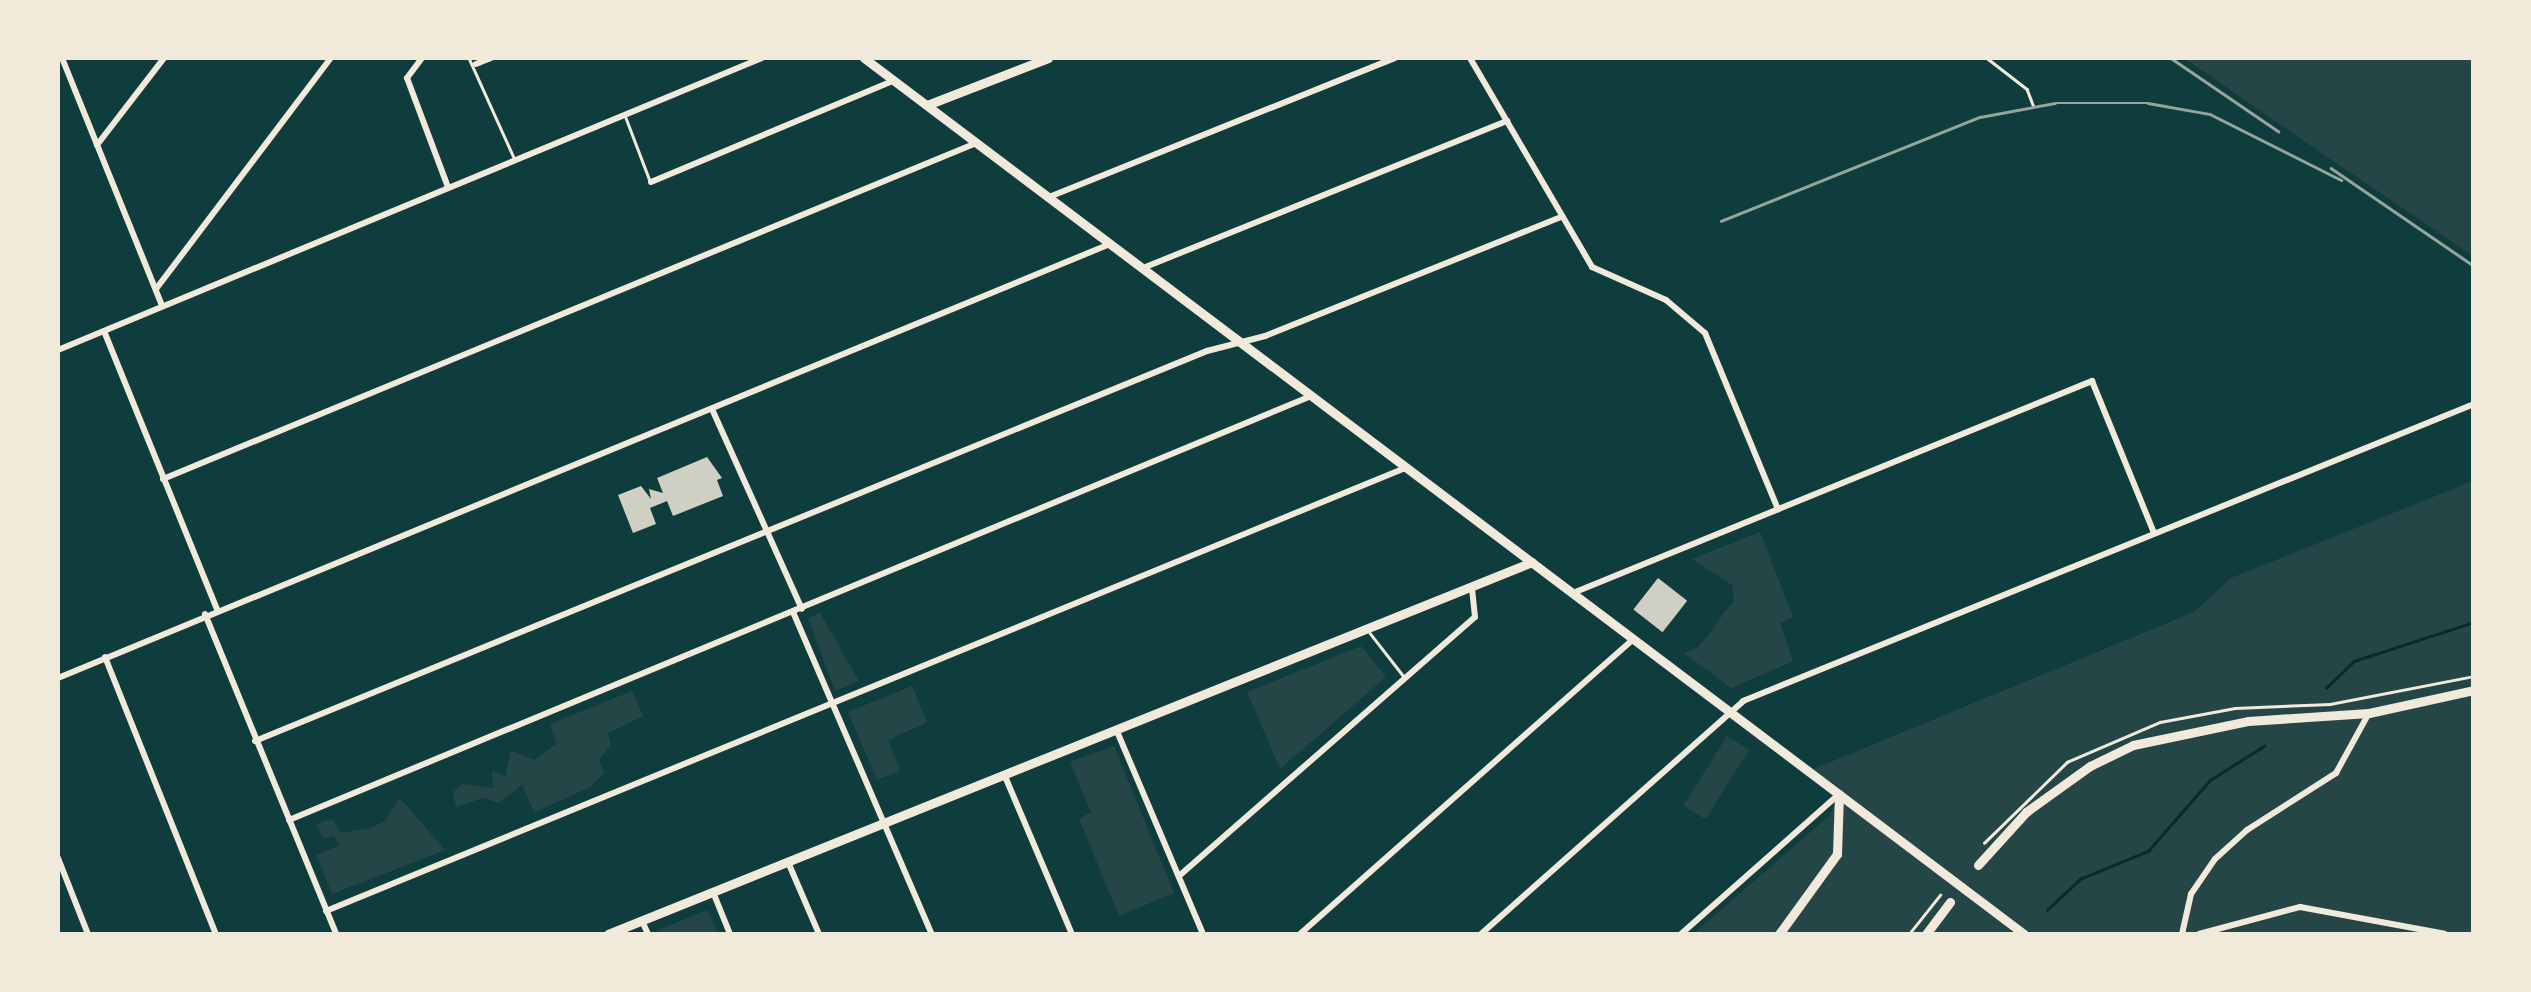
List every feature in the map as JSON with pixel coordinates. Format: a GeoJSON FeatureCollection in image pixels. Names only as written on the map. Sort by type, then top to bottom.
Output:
{"type":"FeatureCollection","features":[{"type":"Feature","properties":{"kind":"main road"},"geometry":{"type":"LineString","coordinates":[[864,58],[2024,934]]}},
{"type":"Feature","properties":{"kind":"main road"},"geometry":{"type":"LineString","coordinates":[[927,105],[1048,58]]}},
{"type":"Feature","properties":{"kind":"main road"},"geometry":{"type":"LineString","coordinates":[[608,934],[1532,562]]}},
{"type":"Feature","properties":{"kind":"main road"},"geometry":{"type":"LineString","coordinates":[[1978,865],[2026,812],[2090,766],[2133,745],[2210,726],[2369,713],[2474,690]]}},
{"type":"Feature","properties":{"kind":"main road"},"geometry":{"type":"LineString","coordinates":[[1780,934],[1837,854],[1839,794]]}},
{"type":"Feature","properties":{"kind":"main road"},"geometry":{"type":"LineString","coordinates":[[1926,934],[1950,902]]}},
{"type":"Feature","properties":{"kind":"street"},"geometry":{"type":"LineString","coordinates":[[62,58],[162,306]]}},
{"type":"Feature","properties":{"kind":"street"},"geometry":{"type":"LineString","coordinates":[[97,145],[164,58]]}},
{"type":"Feature","properties":{"kind":"street"},"geometry":{"type":"LineString","coordinates":[[156,290],[331,58]]}},
{"type":"Feature","properties":{"kind":"street"},"geometry":{"type":"LineString","coordinates":[[422,58],[407,78],[448,187]]}},
{"type":"Feature","properties":{"kind":"street"},"geometry":{"type":"LineString","coordinates":[[476,64],[491,58]]}},
{"type":"Feature","properties":{"kind":"street"},"geometry":{"type":"LineString","coordinates":[[58,350],[762,58]]}},
{"type":"Feature","properties":{"kind":"street"},"geometry":{"type":"LineString","coordinates":[[1049,197],[1395,58]]}},
{"type":"Feature","properties":{"kind":"street"},"geometry":{"type":"LineString","coordinates":[[1470,58],[1592,267],[1666,300],[1705,333],[1778,509]]}},
{"type":"Feature","properties":{"kind":"street"},"geometry":{"type":"LineString","coordinates":[[651,182],[894,80]]}},
{"type":"Feature","properties":{"kind":"street"},"geometry":{"type":"LineString","coordinates":[[1144,268],[1508,120]]}},
{"type":"Feature","properties":{"kind":"street"},"geometry":{"type":"LineString","coordinates":[[164,478],[977,143]]}},
{"type":"Feature","properties":{"kind":"street"},"geometry":{"type":"LineString","coordinates":[[256,741],[768,530],[1561,216]]}},
{"type":"Feature","properties":{"kind":"street"},"geometry":{"type":"LineString","coordinates":[[58,678],[204,614],[1111,244]]}},
{"type":"Feature","properties":{"kind":"street"},"geometry":{"type":"LineString","coordinates":[[104,331],[217,609]]}},
{"type":"Feature","properties":{"kind":"street"},"geometry":{"type":"LineString","coordinates":[[1573,593],[2092,381],[2154,532]]}},
{"type":"Feature","properties":{"kind":"street"},"geometry":{"type":"LineString","coordinates":[[289,820],[1312,396]]}},
{"type":"Feature","properties":{"kind":"street"},"geometry":{"type":"LineString","coordinates":[[1481,934],[1743,701],[1816,668],[2474,404]]}},
{"type":"Feature","properties":{"kind":"street"},"geometry":{"type":"LineString","coordinates":[[712,409],[768,530],[831,707],[932,934]]}},
{"type":"Feature","properties":{"kind":"street"},"geometry":{"type":"LineString","coordinates":[[326,911],[831,707],[1406,467]]}},
{"type":"Feature","properties":{"kind":"street"},"geometry":{"type":"LineString","coordinates":[[1179,876],[1475,616],[1472,585]]}},
{"type":"Feature","properties":{"kind":"street"},"geometry":{"type":"LineString","coordinates":[[204,614],[336,934]]}},
{"type":"Feature","properties":{"kind":"street"},"geometry":{"type":"LineString","coordinates":[[1300,934],[1634,639]]}},
{"type":"Feature","properties":{"kind":"street"},"geometry":{"type":"LineString","coordinates":[[105,657],[216,934]]}},
{"type":"Feature","properties":{"kind":"street"},"geometry":{"type":"LineString","coordinates":[[2182,934],[2190,894],[2214,859],[2247,830],[2336,773],[2369,713]]}},
{"type":"Feature","properties":{"kind":"street"},"geometry":{"type":"LineString","coordinates":[[1116,729],[1203,934]]}},
{"type":"Feature","properties":{"kind":"street"},"geometry":{"type":"LineString","coordinates":[[1004,774],[1072,934]]}},
{"type":"Feature","properties":{"kind":"street"},"geometry":{"type":"LineString","coordinates":[[1681,934],[1839,794]]}},
{"type":"Feature","properties":{"kind":"street"},"geometry":{"type":"LineString","coordinates":[[58,858],[88,934]]}},
{"type":"Feature","properties":{"kind":"street"},"geometry":{"type":"LineString","coordinates":[[788,862],[820,934]]}},
{"type":"Feature","properties":{"kind":"street"},"geometry":{"type":"LineString","coordinates":[[713,892],[730,934]]}},
{"type":"Feature","properties":{"kind":"street"},"geometry":{"type":"LineString","coordinates":[[2199,934],[2300,907],[2444,934]]}},
{"type":"Feature","properties":{"kind":"street"},"geometry":{"type":"LineString","coordinates":[[642,920],[648,934]]}},
{"type":"Feature","properties":{"kind":"lane"},"geometry":{"type":"LineString","coordinates":[[469,58],[476,64],[515,160]]}},
{"type":"Feature","properties":{"kind":"lane"},"geometry":{"type":"LineString","coordinates":[[1988,58],[2027,89],[2033,105]]}},
{"type":"Feature","properties":{"kind":"lane"},"geometry":{"type":"LineString","coordinates":[[626,116],[651,182]]}},
{"type":"Feature","properties":{"kind":"lane"},"geometry":{"type":"LineString","coordinates":[[1366,628],[1405,678]]}},
{"type":"Feature","properties":{"kind":"path"},"geometry":{"type":"LineString","coordinates":[[1909,934],[1940,895]]}},
{"type":"Feature","properties":{"kind":"shaded area"},"geometry":{"type":"Polygon","coordinates":[[[2184,58],[2473,58],[2473,256],[2301,139],[2184,58]]]}},
{"type":"Feature","properties":{"kind":"shaded area"},"geometry":{"type":"Polygon","coordinates":[[[2473,481],[2473,934],[1693,934],[1830,815],[1839,794],[1809,771],[2194,612],[2231,578],[2473,481]]]}},
{"type":"Feature","properties":{"kind":"shaded area"},"geometry":{"type":"Polygon","coordinates":[[[1760,532],[1793,617],[1780,623],[1793,661],[1731,688],[1684,653],[1698,648],[1734,600],[1732,585],[1692,559],[1760,532]]]}},
{"type":"Feature","properties":{"kind":"shaded area"},"geometry":{"type":"Polygon","coordinates":[[[820,613],[859,681],[835,691],[808,618],[820,613]]]}},
{"type":"Feature","properties":{"kind":"shaded area"},"geometry":{"type":"Polygon","coordinates":[[[1361,646],[1386,677],[1280,769],[1247,692],[1361,646]]]}},
{"type":"Feature","properties":{"kind":"shaded area"},"geometry":{"type":"Polygon","coordinates":[[[912,686],[927,722],[888,740],[900,771],[877,780],[848,712],[912,686]]]}},
{"type":"Feature","properties":{"kind":"shaded area"},"geometry":{"type":"Polygon","coordinates":[[[632,691],[643,716],[608,733],[611,745],[599,760],[604,773],[591,787],[534,812],[522,785],[498,803],[483,798],[456,807],[453,792],[463,784],[493,788],[492,771],[505,777],[511,750],[534,760],[556,744],[550,724],[632,691]]]}},
{"type":"Feature","properties":{"kind":"shaded area"},"geometry":{"type":"Polygon","coordinates":[[[1727,736],[1749,750],[1706,819],[1684,806],[1727,736]]]}},
{"type":"Feature","properties":{"kind":"shaded area"},"geometry":{"type":"Polygon","coordinates":[[[1114,746],[1174,893],[1119,916],[1079,819],[1091,812],[1070,762],[1114,746]]]}},
{"type":"Feature","properties":{"kind":"shaded area"},"geometry":{"type":"Polygon","coordinates":[[[400,798],[445,850],[332,894],[316,855],[340,845],[333,836],[323,839],[316,824],[332,819],[341,833],[370,828],[384,822],[400,798]]]}},
{"type":"Feature","properties":{"kind":"shaded area"},"geometry":{"type":"Polygon","coordinates":[[[708,910],[718,934],[660,934],[658,930],[708,910]]]}},
{"type":"Feature","properties":{"kind":"building"},"geometry":{"type":"Polygon","coordinates":[[[707,457],[722,478],[717,480],[723,496],[673,516],[667,501],[650,508],[656,524],[633,533],[618,495],[641,486],[651,499],[649,489],[663,493],[657,478],[707,457]]]}},
{"type":"Feature","properties":{"kind":"building"},"geometry":{"type":"Polygon","coordinates":[[[1658,578],[1687,601],[1663,632],[1633,610],[1658,578]]]}},
{"type":"Feature","properties":{"kind":"waterway"},"geometry":{"type":"LineString","coordinates":[[2326,688],[2354,661],[2474,622]]}},
{"type":"Feature","properties":{"kind":"waterway"},"geometry":{"type":"LineString","coordinates":[[2047,910],[2080,879],[2148,851],[2210,780],[2264,746]]}},
{"type":"Feature","properties":{"kind":"railway"},"geometry":{"type":"LineString","coordinates":[[2171,58],[2278,131]]}},
{"type":"Feature","properties":{"kind":"railway"},"geometry":{"type":"LineString","coordinates":[[1721,221],[1980,117],[2055,103],[2148,103],[2210,114],[2341,180]]}},
{"type":"Feature","properties":{"kind":"railway"},"geometry":{"type":"LineString","coordinates":[[2331,168],[2474,266]]}}]}
